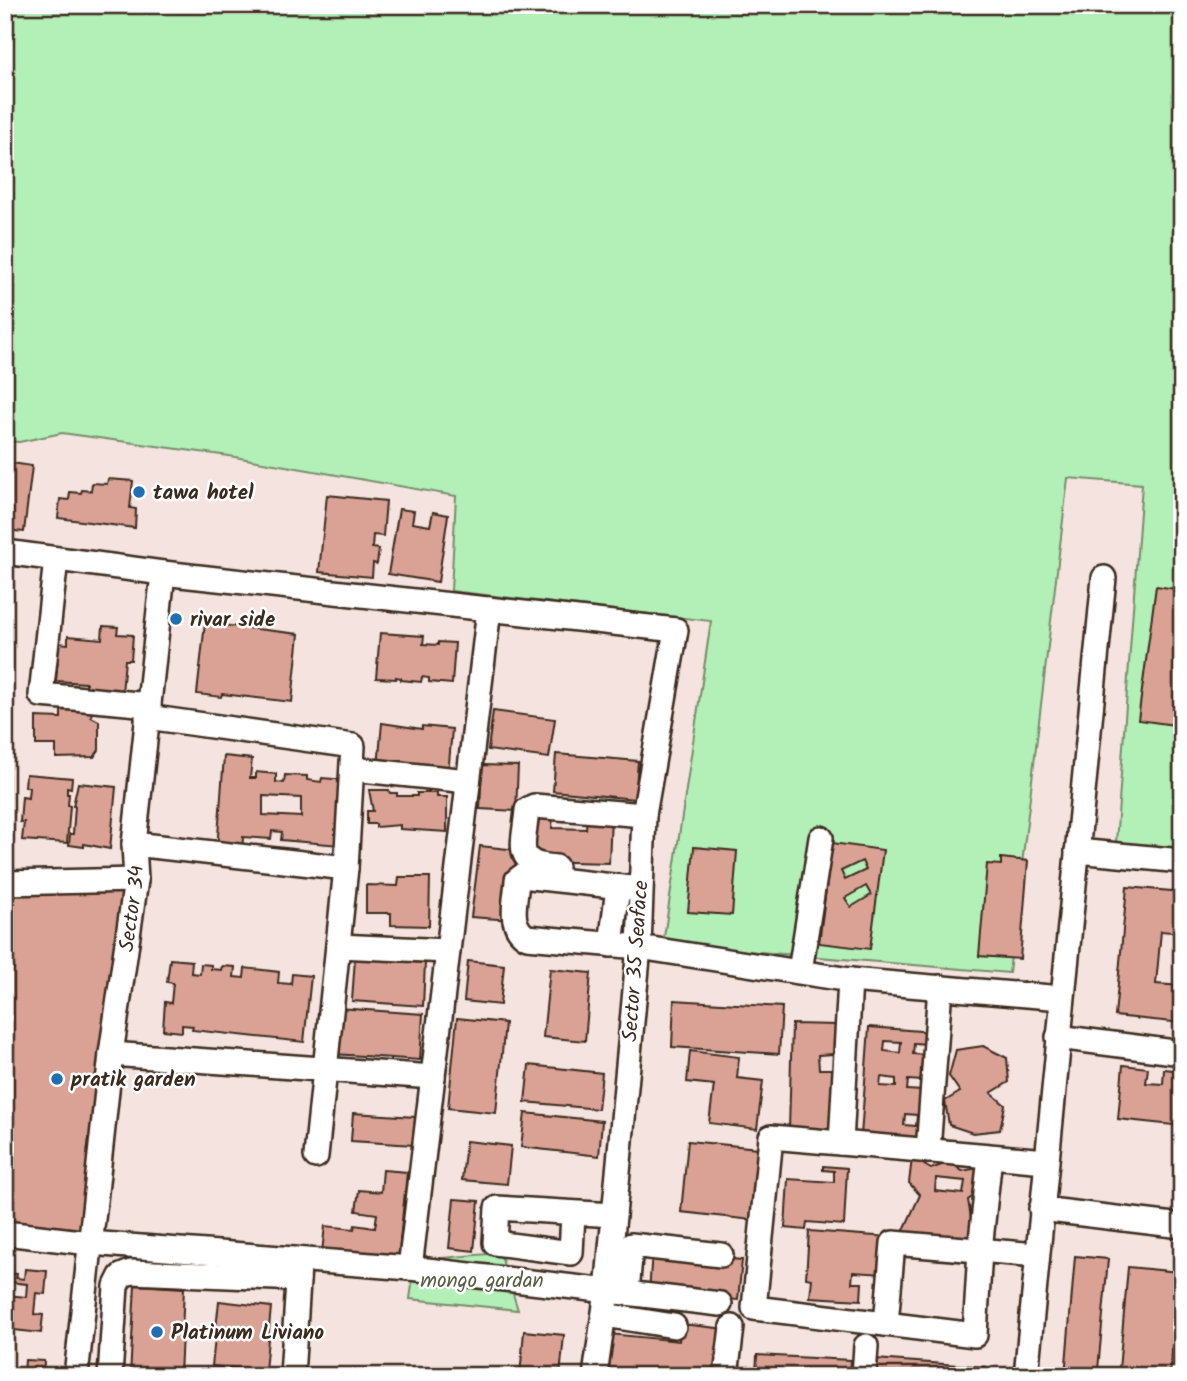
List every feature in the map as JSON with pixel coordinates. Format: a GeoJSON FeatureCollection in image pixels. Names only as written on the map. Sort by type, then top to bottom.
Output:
{"type":"FeatureCollection","features":[{"type":"Feature","properties":{"kind":"street","name":"Sector 35 Seaface"},"geometry":{"type":"LineString","coordinates":[[5,552],[163,573],[676,630],[633,883],[639,947],[617,1233],[617,1292],[604,1315],[595,1376]]}},
{"type":"Feature","properties":{"kind":"street"},"geometry":{"type":"LineString","coordinates":[[57,559],[41,695],[353,746],[346,868],[316,1156]]}},
{"type":"Feature","properties":{"kind":"street","name":"Sector 34"},"geometry":{"type":"LineString","coordinates":[[76,1376],[111,1054],[136,880],[134,844],[163,573]]}},
{"type":"Feature","properties":{"kind":"street"},"geometry":{"type":"LineString","coordinates":[[1026,1376],[1104,578]]}},
{"type":"Feature","properties":{"kind":"street"},"geometry":{"type":"LineString","coordinates":[[410,1268],[489,609]]}},
{"type":"Feature","properties":{"kind":"street"},"geometry":{"type":"LineString","coordinates":[[352,769],[468,781]]}},
{"type":"Feature","properties":{"kind":"street"},"geometry":{"type":"LineString","coordinates":[[633,883],[538,866],[527,860],[523,853],[527,810],[534,806],[644,815]]}},
{"type":"Feature","properties":{"kind":"street"},"geometry":{"type":"LineString","coordinates":[[800,971],[821,838]]}},
{"type":"Feature","properties":{"kind":"street"},"geometry":{"type":"LineString","coordinates":[[134,844],[346,868]]}},
{"type":"Feature","properties":{"kind":"street"},"geometry":{"type":"LineString","coordinates":[[1077,851],[1182,862]]}},
{"type":"Feature","properties":{"kind":"street"},"geometry":{"type":"LineString","coordinates":[[633,883],[522,876],[517,880],[514,924],[519,932],[527,937],[639,947],[850,980],[1062,998]]}},
{"type":"Feature","properties":{"kind":"street"},"geometry":{"type":"LineString","coordinates":[[5,883],[136,880]]}},
{"type":"Feature","properties":{"kind":"street"},"geometry":{"type":"LineString","coordinates":[[611,945],[633,883]]}},
{"type":"Feature","properties":{"kind":"street"},"geometry":{"type":"LineString","coordinates":[[338,946],[448,951]]}},
{"type":"Feature","properties":{"kind":"street"},"geometry":{"type":"LineString","coordinates":[[841,1143],[850,980]]}},
{"type":"Feature","properties":{"kind":"street"},"geometry":{"type":"LineString","coordinates":[[929,1151],[940,987]]}},
{"type":"Feature","properties":{"kind":"street"},"geometry":{"type":"LineString","coordinates":[[1058,1037],[1182,1053]]}},
{"type":"Feature","properties":{"kind":"street"},"geometry":{"type":"LineString","coordinates":[[111,1054],[433,1077]]}},
{"type":"Feature","properties":{"kind":"street"},"geometry":{"type":"LineString","coordinates":[[990,1156],[980,1250],[975,1335],[754,1308],[771,1138],[841,1143],[929,1151],[990,1156],[1046,1161]]}},
{"type":"Feature","properties":{"kind":"street"},"geometry":{"type":"LineString","coordinates":[[573,1213],[571,1253],[495,1244],[497,1208],[573,1213],[617,1233],[719,1248]]}},
{"type":"Feature","properties":{"kind":"street"},"geometry":{"type":"LineString","coordinates":[[1041,1209],[1182,1226]]}},
{"type":"Feature","properties":{"kind":"street"},"geometry":{"type":"LineString","coordinates":[[5,1233],[299,1269]]}},
{"type":"Feature","properties":{"kind":"street"},"geometry":{"type":"LineString","coordinates":[[886,1324],[893,1243],[1037,1255]]}},
{"type":"Feature","properties":{"kind":"street"},"geometry":{"type":"LineString","coordinates":[[514,1280],[517,1246]]}},
{"type":"Feature","properties":{"kind":"street"},"geometry":{"type":"LineString","coordinates":[[110,1376],[116,1286],[121,1276],[131,1272],[410,1268],[720,1304]]}},
{"type":"Feature","properties":{"kind":"street"},"geometry":{"type":"LineString","coordinates":[[292,1376],[299,1269]]}},
{"type":"Feature","properties":{"kind":"street"},"geometry":{"type":"LineString","coordinates":[[604,1315],[674,1326]]}},
{"type":"Feature","properties":{"kind":"street"},"geometry":{"type":"LineString","coordinates":[[726,1376],[732,1327]]}},
{"type":"Feature","properties":{"kind":"street"},"geometry":{"type":"LineString","coordinates":[[864,1376],[866,1346]]}},
{"type":"Feature","properties":{"kind":"green space"},"geometry":{"type":"Polygon","coordinates":[[[5,5],[1182,5],[1182,848],[1116,843],[1142,484],[1068,478],[1009,973],[663,944],[711,621],[451,591],[456,496],[229,456],[62,433],[19,442],[5,441],[5,5]]]}},
{"type":"Feature","properties":{"kind":"green space","name":"mongo gardan"},"geometry":{"type":"Polygon","coordinates":[[[417,1248],[430,1259],[500,1253],[518,1310],[410,1299],[417,1248]]]}},
{"type":"Feature","properties":{"kind":"building"},"geometry":{"type":"Polygon","coordinates":[[[5,462],[32,466],[24,532],[5,530],[5,462]]]}},
{"type":"Feature","properties":{"kind":"building"},"geometry":{"type":"Polygon","coordinates":[[[108,479],[133,481],[130,508],[136,509],[135,528],[58,518],[60,499],[69,500],[70,492],[91,491],[92,483],[107,484],[108,479]]]}},
{"type":"Feature","properties":{"kind":"building"},"geometry":{"type":"Polygon","coordinates":[[[327,495],[386,501],[383,536],[373,535],[372,548],[379,549],[377,564],[373,563],[372,577],[319,572],[327,495]]]}},
{"type":"Feature","properties":{"kind":"building"},"geometry":{"type":"Polygon","coordinates":[[[399,509],[414,511],[412,523],[430,526],[433,512],[448,515],[438,582],[388,574],[399,509]]]}},
{"type":"Feature","properties":{"kind":"building"},"geometry":{"type":"Polygon","coordinates":[[[1156,586],[1182,590],[1182,726],[1138,720],[1156,586]]]}},
{"type":"Feature","properties":{"kind":"building"},"geometry":{"type":"Polygon","coordinates":[[[205,623],[299,634],[292,702],[197,694],[205,623]]]}},
{"type":"Feature","properties":{"kind":"building"},"geometry":{"type":"Polygon","coordinates":[[[103,626],[118,627],[117,634],[133,635],[131,660],[125,660],[122,693],[86,693],[86,683],[56,681],[59,643],[68,644],[68,636],[102,639],[103,626]]]}},
{"type":"Feature","properties":{"kind":"building"},"geometry":{"type":"Polygon","coordinates":[[[380,633],[424,636],[423,644],[455,643],[452,684],[429,682],[429,678],[422,677],[421,682],[396,677],[376,678],[380,633]]]}},
{"type":"Feature","properties":{"kind":"building"},"geometry":{"type":"Polygon","coordinates":[[[61,710],[92,711],[91,717],[99,721],[99,750],[94,757],[56,758],[56,745],[36,745],[36,717],[61,718],[61,710]]]}},
{"type":"Feature","properties":{"kind":"building"},"geometry":{"type":"Polygon","coordinates":[[[493,711],[555,719],[549,758],[488,750],[493,711]]]}},
{"type":"Feature","properties":{"kind":"building"},"geometry":{"type":"Polygon","coordinates":[[[382,723],[422,729],[422,726],[452,729],[448,775],[378,767],[382,723]]]}},
{"type":"Feature","properties":{"kind":"building"},"geometry":{"type":"Polygon","coordinates":[[[556,754],[638,761],[635,799],[553,791],[556,754]]]}},
{"type":"Feature","properties":{"kind":"building"},"geometry":{"type":"Polygon","coordinates":[[[224,756],[252,759],[250,778],[256,778],[256,772],[276,774],[276,782],[284,783],[285,775],[307,776],[307,780],[321,782],[322,778],[345,780],[340,845],[281,840],[282,832],[272,831],[271,839],[243,837],[242,851],[217,849],[224,756]],[[263,796],[263,815],[301,817],[301,798],[263,796]]]}},
{"type":"Feature","properties":{"kind":"building"},"geometry":{"type":"Polygon","coordinates":[[[482,765],[518,766],[516,811],[480,809],[482,765]]]}},
{"type":"Feature","properties":{"kind":"building"},"geometry":{"type":"Polygon","coordinates":[[[26,774],[72,778],[71,788],[67,787],[70,806],[67,843],[22,840],[22,797],[28,798],[29,787],[25,787],[26,774]]]}},
{"type":"Feature","properties":{"kind":"building"},"geometry":{"type":"Polygon","coordinates":[[[78,783],[116,787],[110,849],[84,844],[84,847],[69,845],[70,834],[73,834],[73,806],[78,783]]]}},
{"type":"Feature","properties":{"kind":"building"},"geometry":{"type":"Polygon","coordinates":[[[369,790],[389,790],[390,793],[397,793],[397,796],[437,793],[437,797],[447,797],[447,832],[400,829],[400,825],[376,827],[376,824],[367,824],[367,811],[373,811],[369,790]]]}},
{"type":"Feature","properties":{"kind":"building"},"geometry":{"type":"Polygon","coordinates":[[[535,815],[553,815],[552,828],[586,829],[587,816],[611,817],[609,863],[533,861],[535,815]]]}},
{"type":"Feature","properties":{"kind":"building"},"geometry":{"type":"Polygon","coordinates":[[[832,843],[883,850],[870,949],[819,943],[832,843]],[[862,861],[841,871],[845,880],[866,870],[862,861]],[[866,886],[845,898],[851,907],[871,895],[866,886]]]}},
{"type":"Feature","properties":{"kind":"building"},"geometry":{"type":"Polygon","coordinates":[[[480,846],[517,850],[511,920],[471,917],[480,846]]]}},
{"type":"Feature","properties":{"kind":"building"},"geometry":{"type":"Polygon","coordinates":[[[694,847],[737,851],[732,915],[688,912],[694,847]]]}},
{"type":"Feature","properties":{"kind":"building"},"geometry":{"type":"Polygon","coordinates":[[[1001,858],[1028,861],[1020,959],[979,956],[987,864],[1001,865],[1001,858]]]}},
{"type":"Feature","properties":{"kind":"building"},"geometry":{"type":"Polygon","coordinates":[[[399,877],[430,877],[429,926],[391,925],[391,913],[366,913],[366,885],[398,886],[399,877]]]}},
{"type":"Feature","properties":{"kind":"building","name":"pratik garden"},"geometry":{"type":"Polygon","coordinates":[[[135,885],[91,1238],[5,1230],[5,886],[135,885]]]}},
{"type":"Feature","properties":{"kind":"building"},"geometry":{"type":"Polygon","coordinates":[[[1127,887],[1182,892],[1182,933],[1161,931],[1156,984],[1182,986],[1182,1023],[1115,1016],[1127,887]]]}},
{"type":"Feature","properties":{"kind":"building"},"geometry":{"type":"Polygon","coordinates":[[[355,958],[425,963],[423,1006],[352,1001],[355,958]]]}},
{"type":"Feature","properties":{"kind":"building"},"geometry":{"type":"Polygon","coordinates":[[[170,959],[192,961],[191,973],[200,974],[201,964],[221,970],[222,966],[235,967],[234,977],[244,978],[245,968],[279,972],[278,983],[291,984],[292,974],[311,976],[304,1042],[192,1030],[193,1026],[182,1025],[182,1032],[163,1030],[165,1002],[171,1003],[173,983],[167,982],[170,959]]]}},
{"type":"Feature","properties":{"kind":"building"},"geometry":{"type":"Polygon","coordinates":[[[468,961],[504,965],[500,1005],[464,1001],[468,961]]]}},
{"type":"Feature","properties":{"kind":"building"},"geometry":{"type":"Polygon","coordinates":[[[550,969],[591,973],[585,1041],[543,1037],[550,969]]]}},
{"type":"Feature","properties":{"kind":"building"},"geometry":{"type":"Polygon","coordinates":[[[674,1000],[782,1007],[779,1054],[672,1047],[674,1000]]]}},
{"type":"Feature","properties":{"kind":"building"},"geometry":{"type":"Polygon","coordinates":[[[338,1008],[423,1014],[420,1060],[335,1054],[338,1008]]]}},
{"type":"Feature","properties":{"kind":"building"},"geometry":{"type":"Polygon","coordinates":[[[457,1018],[505,1023],[496,1113],[448,1108],[457,1018]]]}},
{"type":"Feature","properties":{"kind":"building"},"geometry":{"type":"Polygon","coordinates":[[[792,1024],[837,1025],[834,1130],[789,1129],[792,1024]],[[834,1054],[818,1055],[819,1069],[834,1069],[834,1054]]]}},
{"type":"Feature","properties":{"kind":"building"},"geometry":{"type":"Polygon","coordinates":[[[869,1027],[933,1032],[926,1141],[861,1136],[869,1027]],[[885,1041],[884,1051],[900,1053],[901,1042],[885,1041]],[[914,1043],[913,1054],[927,1055],[928,1044],[914,1043]],[[881,1077],[880,1086],[896,1087],[896,1079],[881,1077]],[[908,1080],[907,1090],[922,1091],[922,1081],[908,1080]],[[905,1114],[904,1125],[916,1126],[917,1115],[905,1114]]]}},
{"type":"Feature","properties":{"kind":"building"},"geometry":{"type":"Polygon","coordinates":[[[983,1046],[1007,1058],[1009,1082],[991,1093],[1005,1105],[1000,1130],[973,1133],[949,1125],[945,1101],[960,1092],[949,1076],[956,1050],[983,1046]]]}},
{"type":"Feature","properties":{"kind":"building"},"geometry":{"type":"Polygon","coordinates":[[[690,1051],[739,1057],[737,1078],[763,1081],[757,1129],[709,1123],[714,1085],[687,1082],[690,1051]]]}},
{"type":"Feature","properties":{"kind":"building"},"geometry":{"type":"Polygon","coordinates":[[[529,1065],[602,1073],[598,1109],[525,1102],[529,1065]]]}},
{"type":"Feature","properties":{"kind":"building"},"geometry":{"type":"Polygon","coordinates":[[[1123,1065],[1148,1068],[1146,1083],[1163,1084],[1164,1069],[1182,1071],[1182,1126],[1118,1119],[1123,1065]]]}},
{"type":"Feature","properties":{"kind":"building"},"geometry":{"type":"Polygon","coordinates":[[[353,1113],[415,1117],[414,1145],[351,1141],[353,1113]]]}},
{"type":"Feature","properties":{"kind":"building"},"geometry":{"type":"Polygon","coordinates":[[[525,1113],[602,1121],[599,1156],[521,1147],[525,1113]]]}},
{"type":"Feature","properties":{"kind":"building"},"geometry":{"type":"Polygon","coordinates":[[[466,1141],[511,1146],[507,1184],[462,1180],[466,1141]]]}},
{"type":"Feature","properties":{"kind":"building"},"geometry":{"type":"Polygon","coordinates":[[[688,1141],[768,1149],[761,1221],[681,1212],[688,1141]]]}},
{"type":"Feature","properties":{"kind":"building"},"geometry":{"type":"Polygon","coordinates":[[[912,1158],[931,1169],[950,1162],[962,1171],[984,1167],[983,1189],[968,1200],[975,1242],[903,1232],[920,1195],[909,1183],[912,1158]],[[936,1178],[935,1191],[963,1194],[965,1181],[936,1178]]]}},
{"type":"Feature","properties":{"kind":"building"},"geometry":{"type":"Polygon","coordinates":[[[823,1166],[847,1168],[844,1225],[807,1222],[806,1230],[785,1228],[788,1179],[834,1182],[834,1171],[823,1170],[823,1166]]]}},
{"type":"Feature","properties":{"kind":"building"},"geometry":{"type":"Polygon","coordinates":[[[383,1170],[407,1172],[398,1260],[322,1252],[325,1226],[354,1229],[355,1225],[375,1228],[377,1214],[356,1211],[359,1190],[381,1192],[383,1170]]]}},
{"type":"Feature","properties":{"kind":"building"},"geometry":{"type":"Polygon","coordinates":[[[454,1199],[479,1201],[474,1251],[449,1248],[454,1199]]]}},
{"type":"Feature","properties":{"kind":"building"},"geometry":{"type":"Polygon","coordinates":[[[809,1231],[888,1237],[885,1274],[853,1272],[852,1283],[862,1283],[861,1300],[810,1297],[812,1279],[806,1278],[809,1231]]]}},
{"type":"Feature","properties":{"kind":"building"},"geometry":{"type":"Polygon","coordinates":[[[652,1252],[742,1260],[738,1300],[649,1292],[652,1252]]]}},
{"type":"Feature","properties":{"kind":"building"},"geometry":{"type":"Polygon","coordinates":[[[1075,1256],[1108,1259],[1098,1370],[1119,1372],[1119,1376],[1065,1376],[1075,1256]]]}},
{"type":"Feature","properties":{"kind":"building"},"geometry":{"type":"Polygon","coordinates":[[[1128,1267],[1179,1272],[1170,1375],[1119,1370],[1128,1267]]]}},
{"type":"Feature","properties":{"kind":"building"},"geometry":{"type":"Polygon","coordinates":[[[25,1269],[47,1271],[45,1294],[36,1293],[34,1314],[43,1315],[41,1333],[5,1329],[5,1273],[17,1274],[16,1278],[24,1279],[25,1269]],[[8,1282],[7,1295],[26,1297],[27,1284],[8,1282]]]}},
{"type":"Feature","properties":{"kind":"building","name":"Platinum Liviano"},"geometry":{"type":"Polygon","coordinates":[[[135,1285],[184,1288],[180,1376],[130,1376],[135,1285]]]}},
{"type":"Feature","properties":{"kind":"building"},"geometry":{"type":"Polygon","coordinates":[[[219,1301],[271,1307],[265,1371],[212,1366],[219,1301]]]}},
{"type":"Feature","properties":{"kind":"building"},"geometry":{"type":"Polygon","coordinates":[[[681,1324],[726,1329],[722,1376],[606,1376],[610,1334],[679,1341],[681,1324]]]}},
{"type":"Feature","properties":{"kind":"building"},"geometry":{"type":"Polygon","coordinates":[[[524,1331],[564,1335],[560,1376],[520,1376],[524,1331]]]}},
{"type":"Feature","properties":{"kind":"building"},"geometry":{"type":"Polygon","coordinates":[[[757,1355],[850,1360],[849,1376],[756,1376],[757,1355]]]}},
{"type":"Feature","properties":{"kind":"building"},"geometry":{"type":"Polygon","coordinates":[[[875,1359],[985,1367],[984,1376],[873,1376],[875,1359]]]}},
{"type":"Feature","properties":{"kind":"building"},"geometry":{"type":"Polygon","coordinates":[[[25,1360],[44,1361],[43,1376],[5,1376],[5,1372],[24,1373],[25,1360]]]}},
{"type":"Feature","properties":{"kind":"place","name":"tawa hotel"},"geometry":{"type":"Point","coordinates":[139,492]}},
{"type":"Feature","properties":{"kind":"place","name":"rivar side"},"geometry":{"type":"Point","coordinates":[176,619]}},
{"type":"Feature","properties":{"kind":"place","name":"pratik garden"},"geometry":{"type":"Point","coordinates":[57,1079]}},
{"type":"Feature","properties":{"kind":"place","name":"Platinum Liviano"},"geometry":{"type":"Point","coordinates":[157,1332]}}]}
